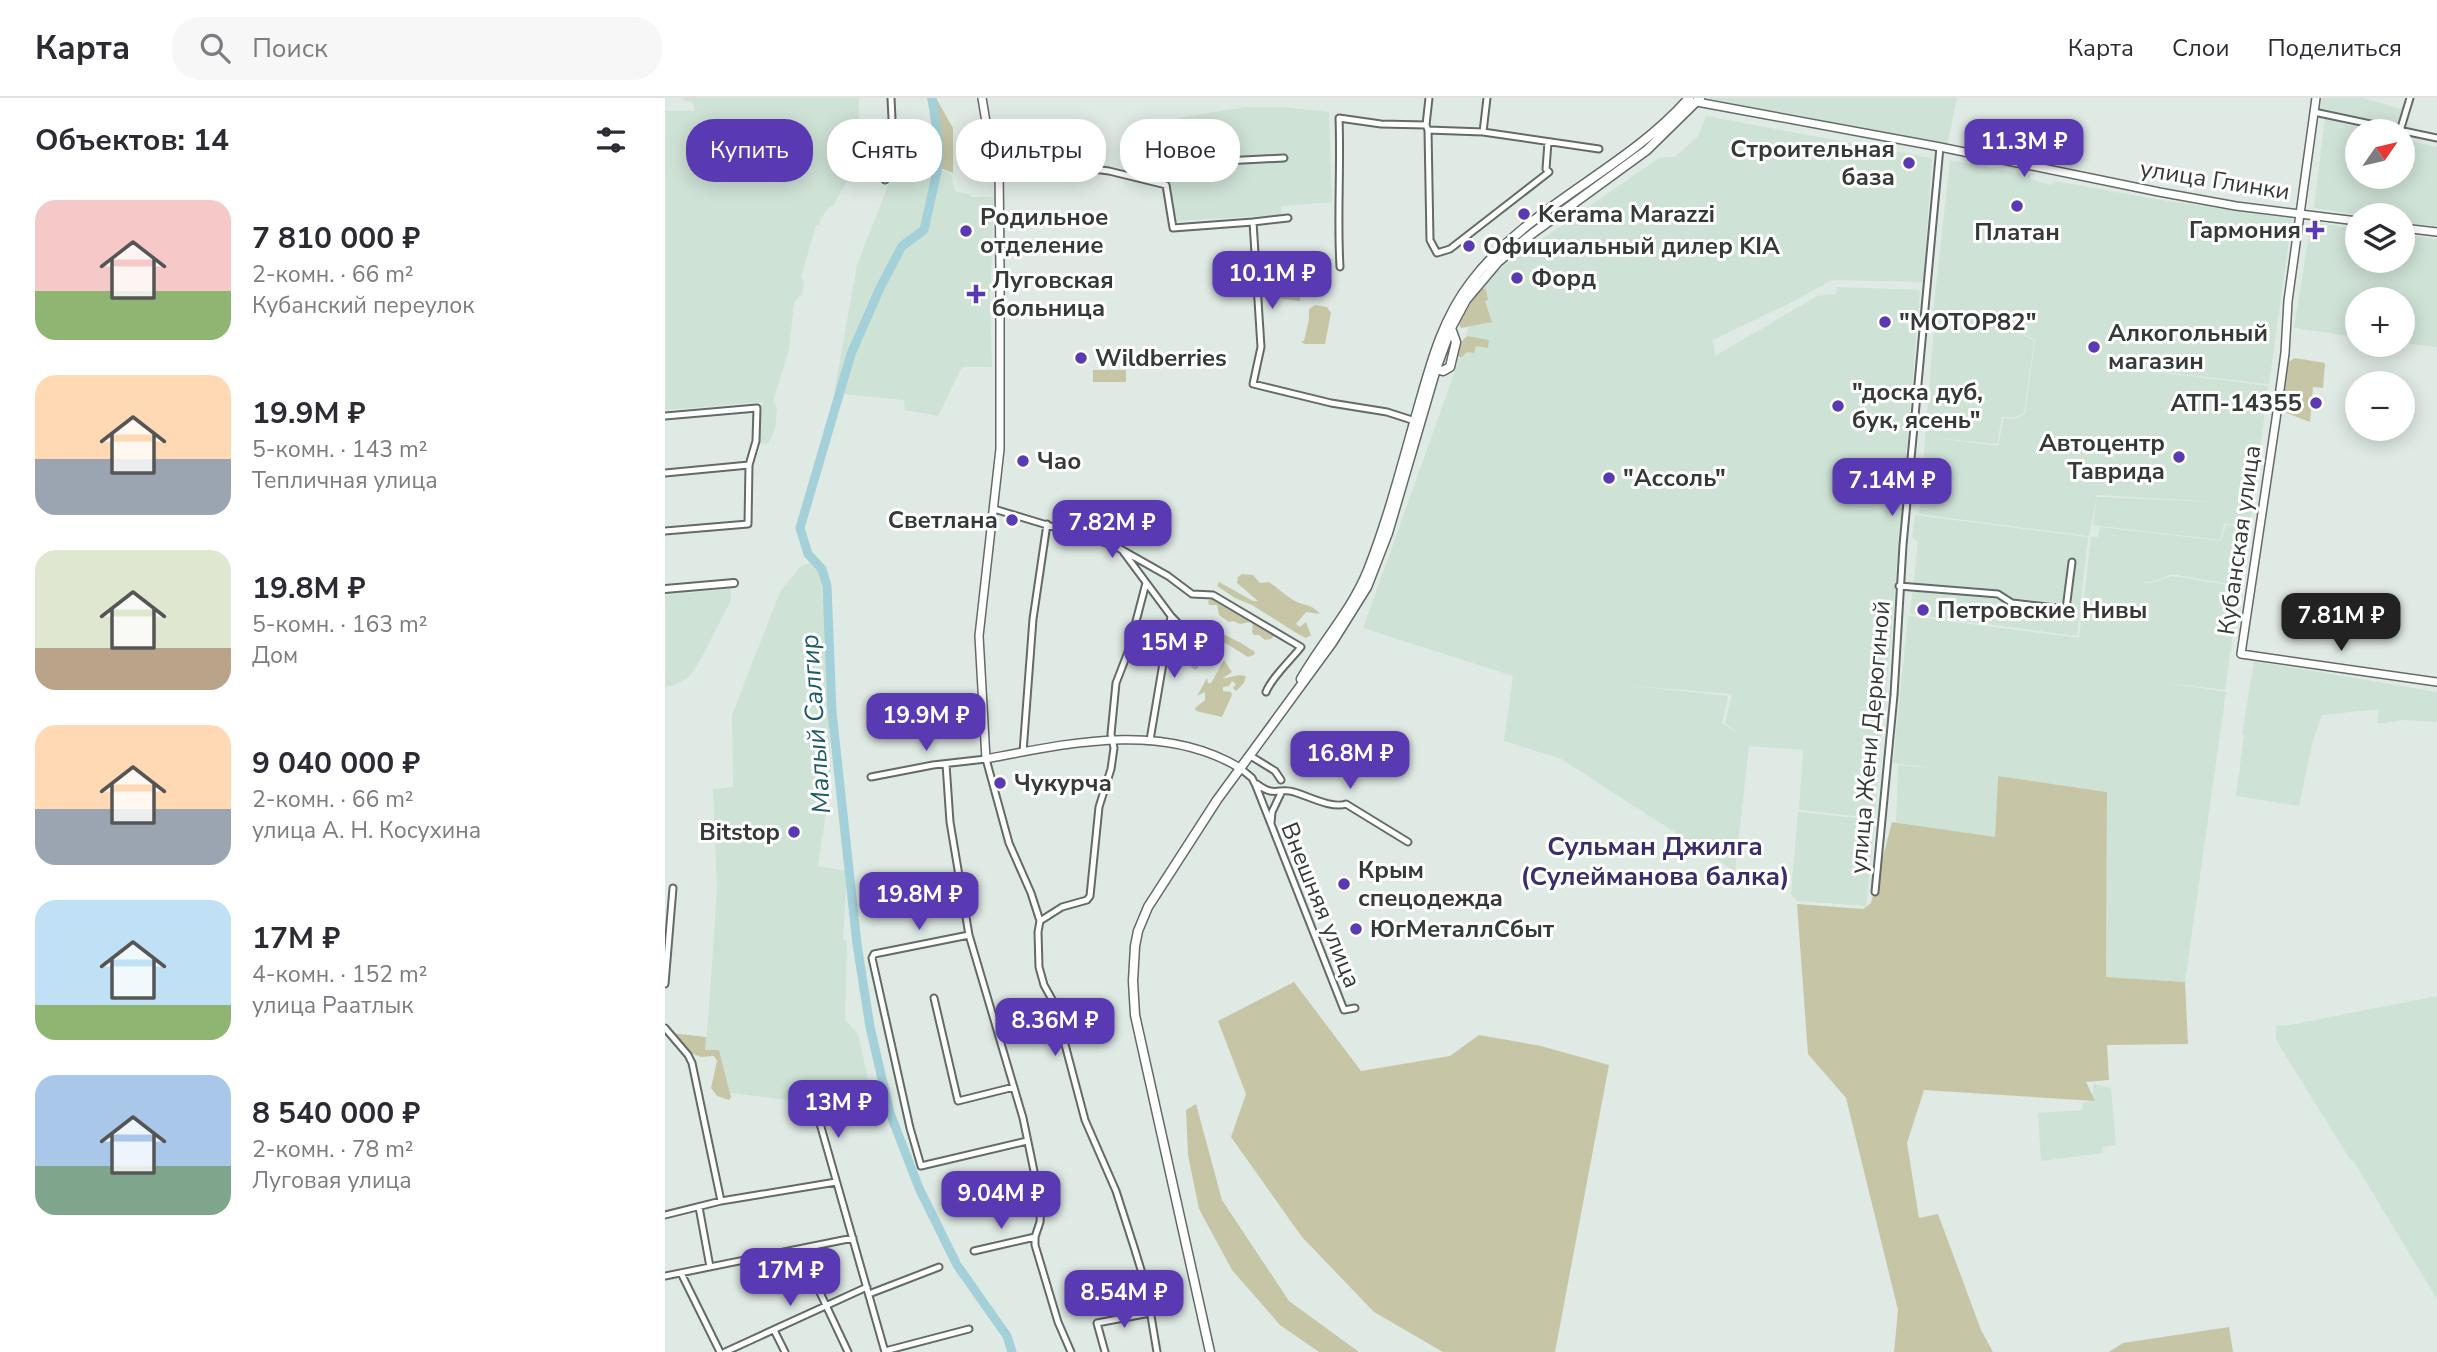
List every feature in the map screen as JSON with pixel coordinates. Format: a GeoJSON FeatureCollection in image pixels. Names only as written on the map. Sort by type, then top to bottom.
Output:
{"type":"FeatureCollection","features":[{"type":"Feature","properties":{"kind":"main road"},"geometry":{"type":"LineString","coordinates":[[982,98],[986,119]]}},
{"type":"Feature","properties":{"kind":"main road","name":"Кубанская улица"},"geometry":{"type":"LineString","coordinates":[[2316,98],[2299,214],[2258,556],[2241,654],[2437,682]]}},
{"type":"Feature","properties":{"kind":"main road"},"geometry":{"type":"LineString","coordinates":[[1210,1352],[1141,1047],[1133,981],[1138,930],[1148,907],[1240,768],[1332,643],[1367,587],[1388,533],[1433,368],[1472,290],[1535,231],[1647,150],[1695,99]]}},
{"type":"Feature","properties":{"kind":"main road"},"geometry":{"type":"LineString","coordinates":[[1287,703],[1346,612],[1368,571],[1452,309],[1488,262],[1537,219],[1695,99]]}},
{"type":"Feature","properties":{"kind":"main road","name":"улица Глинки"},"geometry":{"type":"LineString","coordinates":[[1695,99],[2159,192],[2345,220]]}},
{"type":"Feature","properties":{"kind":"main road"},"geometry":{"type":"LineString","coordinates":[[999,182],[1000,439],[979,636],[986,759],[1112,740],[1150,740],[1194,747],[1217,755],[1240,768]]}},
{"type":"Feature","properties":{"kind":"main road"},"geometry":{"type":"LineString","coordinates":[[2415,229],[2437,232]]}},
{"type":"Feature","properties":{"kind":"street"},"geometry":{"type":"LineString","coordinates":[[891,98],[892,119]]}},
{"type":"Feature","properties":{"kind":"street"},"geometry":{"type":"LineString","coordinates":[[1429,98],[1427,128],[1430,240],[1437,253],[1450,249],[1549,172],[1546,169],[1548,142]]}},
{"type":"Feature","properties":{"kind":"street"},"geometry":{"type":"LineString","coordinates":[[1483,132],[1487,98]]}},
{"type":"Feature","properties":{"kind":"street"},"geometry":{"type":"LineString","coordinates":[[2404,119],[2410,98]]}},
{"type":"Feature","properties":{"kind":"street"},"geometry":{"type":"LineString","coordinates":[[2314,112],[2346,119]]}},
{"type":"Feature","properties":{"kind":"street"},"geometry":{"type":"LineString","coordinates":[[1340,267],[1339,118],[1483,132],[1599,149]]}},
{"type":"Feature","properties":{"kind":"street"},"geometry":{"type":"LineString","coordinates":[[2415,134],[2437,138]]}},
{"type":"Feature","properties":{"kind":"street","name":"улица Жени Дерюгиной"},"geometry":{"type":"LineString","coordinates":[[1875,892],[1894,695],[1899,586],[1940,146]]}},
{"type":"Feature","properties":{"kind":"street"},"geometry":{"type":"LineString","coordinates":[[1160,183],[1167,164],[1284,158]]}},
{"type":"Feature","properties":{"kind":"street"},"geometry":{"type":"LineString","coordinates":[[1106,171],[1160,183],[1168,188],[1173,228],[1288,218]]}},
{"type":"Feature","properties":{"kind":"street"},"geometry":{"type":"LineString","coordinates":[[1253,222],[1261,347],[1254,384],[1331,403],[1387,412],[1415,421]]}},
{"type":"Feature","properties":{"kind":"street"},"geometry":{"type":"LineString","coordinates":[[665,416],[757,408],[756,441],[749,465],[748,524],[665,531]]}},
{"type":"Feature","properties":{"kind":"street"},"geometry":{"type":"LineString","coordinates":[[665,473],[749,465]]}},
{"type":"Feature","properties":{"kind":"street"},"geometry":{"type":"LineString","coordinates":[[994,509],[1113,545],[1168,576],[1192,594],[1213,594],[1301,647],[1281,673],[1271,680],[1266,692]]}},
{"type":"Feature","properties":{"kind":"street"},"geometry":{"type":"LineString","coordinates":[[1023,752],[1033,619],[1047,524]]}},
{"type":"Feature","properties":{"kind":"street"},"geometry":{"type":"LineString","coordinates":[[1122,550],[1171,616],[1202,649]]}},
{"type":"Feature","properties":{"kind":"street","name":"улица Жени Дерюгиной"},"geometry":{"type":"LineString","coordinates":[[1899,586],[1998,594],[2012,603],[2066,609],[2072,562]]}},
{"type":"Feature","properties":{"kind":"street"},"geometry":{"type":"LineString","coordinates":[[665,589],[734,583]]}},
{"type":"Feature","properties":{"kind":"street"},"geometry":{"type":"LineString","coordinates":[[1040,921],[1062,906],[1087,900],[1090,896],[1099,807],[1111,769],[1114,748],[1111,734],[1116,683],[1128,652],[1146,583]]}},
{"type":"Feature","properties":{"kind":"street"},"geometry":{"type":"LineString","coordinates":[[1150,740],[1171,616]]}},
{"type":"Feature","properties":{"kind":"street"},"geometry":{"type":"LineString","coordinates":[[1249,755],[1275,771],[1281,780]]}},
{"type":"Feature","properties":{"kind":"street"},"geometry":{"type":"LineString","coordinates":[[871,777],[986,759],[1009,843],[1040,921],[1039,967],[1044,985],[1054,1003],[1085,1120],[1116,1191],[1146,1286],[1157,1352]]}},
{"type":"Feature","properties":{"kind":"street"},"geometry":{"type":"LineString","coordinates":[[946,764],[950,822],[969,935],[1014,1087],[1041,1205],[1035,1245],[1058,1322],[1071,1352]]}},
{"type":"Feature","properties":{"kind":"street","name":"Внешняя улица"},"geometry":{"type":"LineString","coordinates":[[1240,768],[1254,782],[1344,1010],[1355,1008]]}},
{"type":"Feature","properties":{"kind":"street"},"geometry":{"type":"LineString","coordinates":[[1254,782],[1270,792],[1293,792],[1335,806],[1346,804],[1408,842]]}},
{"type":"Feature","properties":{"kind":"street"},"geometry":{"type":"LineString","coordinates":[[1270,824],[1272,812],[1281,793]]}},
{"type":"Feature","properties":{"kind":"street"},"geometry":{"type":"LineString","coordinates":[[665,984],[673,888]]}},
{"type":"Feature","properties":{"kind":"street"},"geometry":{"type":"LineString","coordinates":[[969,935],[874,954],[872,958],[909,1128],[921,1167],[1027,1141]]}},
{"type":"Feature","properties":{"kind":"street"},"geometry":{"type":"LineString","coordinates":[[935,998],[958,1101],[1014,1087]]}},
{"type":"Feature","properties":{"kind":"street"},"geometry":{"type":"LineString","coordinates":[[665,1028],[692,1063],[721,1201]]}},
{"type":"Feature","properties":{"kind":"street"},"geometry":{"type":"LineString","coordinates":[[815,1106],[885,1352],[969,1329]]}},
{"type":"Feature","properties":{"kind":"street"},"geometry":{"type":"LineString","coordinates":[[665,1213],[836,1182]]}},
{"type":"Feature","properties":{"kind":"street"},"geometry":{"type":"LineString","coordinates":[[699,1207],[710,1267]]}},
{"type":"Feature","properties":{"kind":"street"},"geometry":{"type":"LineString","coordinates":[[974,1251],[1035,1237]]}},
{"type":"Feature","properties":{"kind":"street"},"geometry":{"type":"LineString","coordinates":[[665,1276],[853,1238]]}},
{"type":"Feature","properties":{"kind":"street"},"geometry":{"type":"LineString","coordinates":[[800,1250],[848,1352]]}},
{"type":"Feature","properties":{"kind":"street"},"geometry":{"type":"LineString","coordinates":[[869,1294],[939,1267]]}},
{"type":"Feature","properties":{"kind":"street"},"geometry":{"type":"LineString","coordinates":[[681,1273],[722,1352],[867,1287]]}},
{"type":"Feature","properties":{"kind":"street"},"geometry":{"type":"LineString","coordinates":[[1105,1352],[1097,1323],[1150,1312]]}},
{"type":"Feature","properties":{"kind":"street"},"geometry":{"type":"LineString","coordinates":[[774,1330],[785,1352]]}},
{"type":"Feature","properties":{"kind":"shaded area"},"geometry":{"type":"Polygon","coordinates":[[[859,98],[859,119],[827,119],[827,182],[847,182],[833,206],[830,206],[821,218],[819,225],[816,225],[801,277],[804,282],[802,294],[794,302],[789,350],[773,401],[777,408],[775,429],[768,444],[757,443],[763,402],[665,410],[665,111],[694,111],[694,103],[683,100],[859,98]]]}},
{"type":"Feature","properties":{"kind":"shaded area"},"geometry":{"type":"Polygon","coordinates":[[[1709,98],[1957,98],[1947,145],[1713,102],[1709,98]]]}},
{"type":"Feature","properties":{"kind":"shaded area"},"geometry":{"type":"Polygon","coordinates":[[[2322,98],[2363,98],[2402,109],[2399,119],[2370,119],[2320,108],[2322,98]]]}},
{"type":"Feature","properties":{"kind":"shaded area"},"geometry":{"type":"Polygon","coordinates":[[[1245,107],[1283,107],[1329,112],[1332,202],[1281,206],[1281,215],[1174,221],[1169,182],[1240,182],[1240,119],[1178,118],[1245,107]]]}},
{"type":"Feature","properties":{"kind":"shaded area"},"geometry":{"type":"Polygon","coordinates":[[[1706,116],[1932,158],[1923,282],[1832,280],[1713,340],[1715,356],[1817,296],[1836,294],[1837,287],[1920,290],[1885,708],[1854,707],[1883,710],[1875,818],[1799,810],[1803,750],[1749,746],[1735,871],[1561,759],[1504,741],[1513,676],[1363,628],[1448,391],[1483,283],[1506,264],[1659,158],[1675,157],[1698,136],[1706,116]],[[1623,685],[1728,696],[1722,723],[1742,736],[1725,723],[1732,694],[1623,685]]]}},
{"type":"Feature","properties":{"kind":"shaded area"},"geometry":{"type":"Polygon","coordinates":[[[2325,119],[2345,124],[2345,189],[2415,189],[2415,142],[2437,147],[2437,227],[2415,224],[2415,203],[2345,203],[2345,213],[2314,208],[2325,119]]]}},
{"type":"Feature","properties":{"kind":"shaded area"},"geometry":{"type":"Polygon","coordinates":[[[1950,160],[2030,175],[2030,179],[2051,185],[2054,181],[2292,219],[2269,384],[2116,367],[2268,386],[2267,393],[2263,395],[2263,402],[2266,404],[2241,586],[2172,574],[2152,582],[2140,582],[2153,583],[2172,576],[2240,587],[2225,690],[2160,682],[2226,692],[2185,982],[2106,977],[2107,792],[1998,776],[1995,838],[1896,822],[1898,765],[1941,769],[1893,763],[1908,616],[2079,638],[2091,537],[2098,537],[2100,527],[2221,541],[2226,525],[2240,526],[2224,523],[2220,540],[2093,525],[2097,497],[2220,502],[2097,495],[2089,536],[1919,514],[1935,316],[1996,320],[2034,341],[2024,413],[2015,417],[2002,417],[1997,444],[1928,437],[1998,446],[2004,418],[2014,419],[2025,414],[2035,340],[1997,319],[1933,313],[1950,160]]]}},
{"type":"Feature","properties":{"kind":"shaded area"},"geometry":{"type":"Polygon","coordinates":[[[942,171],[951,174],[955,191],[969,194],[971,197],[994,197],[990,305],[992,367],[962,367],[938,416],[905,410],[904,400],[834,393],[857,265],[889,182],[942,182],[942,171]]]}},
{"type":"Feature","properties":{"kind":"shaded area"},"geometry":{"type":"Polygon","coordinates":[[[2311,222],[2345,227],[2345,273],[2415,273],[2415,236],[2437,239],[2437,347],[2415,344],[2415,287],[2345,287],[2345,335],[2294,328],[2311,222]]]}},
{"type":"Feature","properties":{"kind":"shaded area"},"geometry":{"type":"Polygon","coordinates":[[[1915,515],[2088,537],[2077,636],[1910,614],[1918,542],[1912,537],[1915,515]]]}},
{"type":"Feature","properties":{"kind":"shaded area"},"geometry":{"type":"Polygon","coordinates":[[[810,563],[821,570],[822,598],[825,599],[831,780],[818,866],[847,871],[843,939],[847,941],[845,1020],[858,1034],[870,1088],[806,1102],[730,1093],[719,1050],[705,1050],[717,888],[713,789],[733,787],[732,715],[780,592],[801,566],[810,563]]]}},
{"type":"Feature","properties":{"kind":"shaded area"},"geometry":{"type":"Polygon","coordinates":[[[730,589],[731,600],[689,677],[672,686],[665,686],[665,595],[730,589]]]}},
{"type":"Feature","properties":{"kind":"shaded area"},"geometry":{"type":"Polygon","coordinates":[[[2254,661],[2437,692],[2437,722],[2404,720],[2377,724],[2379,709],[2322,715],[2312,744],[2299,806],[2236,796],[2242,734],[2254,661]]]}},
{"type":"Feature","properties":{"kind":"shaded area"},"geometry":{"type":"Polygon","coordinates":[[[1798,812],[1875,820],[1866,906],[1797,901],[1791,894],[1798,812]]]}},
{"type":"Feature","properties":{"kind":"shaded area"},"geometry":{"type":"Polygon","coordinates":[[[2437,996],[2437,1299],[2276,1040],[2276,1026],[2437,996]]]}},
{"type":"Feature","properties":{"kind":"shaded area"},"geometry":{"type":"Polygon","coordinates":[[[2094,1084],[2111,1088],[2116,1145],[2102,1147],[2103,1153],[2041,1161],[2038,1113],[2083,1110],[2082,1103],[2091,1101],[2094,1084]]]}},
{"type":"Feature","properties":{"kind":"green space"},"geometry":{"type":"Polygon","coordinates":[[[927,98],[936,98],[953,128],[953,173],[942,169],[942,119],[932,119],[927,98]]]}},
{"type":"Feature","properties":{"kind":"green space"},"geometry":{"type":"Polygon","coordinates":[[[1279,285],[1301,288],[1300,301],[1277,298],[1279,285]]]}},
{"type":"Feature","properties":{"kind":"green space"},"geometry":{"type":"Polygon","coordinates":[[[1479,288],[1486,289],[1488,300],[1485,301],[1492,322],[1461,328],[1459,324],[1479,288]]]}},
{"type":"Feature","properties":{"kind":"green space"},"geometry":{"type":"Polygon","coordinates":[[[1315,305],[1327,307],[1331,313],[1325,344],[1304,344],[1301,341],[1304,341],[1309,309],[1315,305]]]}},
{"type":"Feature","properties":{"kind":"green space"},"geometry":{"type":"Polygon","coordinates":[[[1467,336],[1489,340],[1488,348],[1476,346],[1474,353],[1467,352],[1462,357],[1457,356],[1462,341],[1467,336]]]}},
{"type":"Feature","properties":{"kind":"green space"},"geometry":{"type":"Polygon","coordinates":[[[2295,358],[2325,363],[2323,388],[2313,387],[2310,422],[2284,412],[2282,408],[2288,362],[2295,358]]]}},
{"type":"Feature","properties":{"kind":"green space"},"geometry":{"type":"Polygon","coordinates":[[[1093,370],[1126,370],[1126,382],[1093,382],[1093,370]]]}},
{"type":"Feature","properties":{"kind":"green space"},"geometry":{"type":"Polygon","coordinates":[[[1242,574],[1253,575],[1260,583],[1269,582],[1293,600],[1317,610],[1320,614],[1306,612],[1296,624],[1300,627],[1306,622],[1311,635],[1306,638],[1298,634],[1217,586],[1219,582],[1253,601],[1258,601],[1237,583],[1242,574]]]}},
{"type":"Feature","properties":{"kind":"green space"},"geometry":{"type":"Polygon","coordinates":[[[1214,596],[1230,603],[1250,622],[1229,622],[1219,615],[1217,605],[1209,605],[1208,601],[1214,596]]]}},
{"type":"Feature","properties":{"kind":"green space"},"geometry":{"type":"Polygon","coordinates":[[[1253,621],[1260,622],[1267,631],[1273,630],[1275,635],[1265,640],[1254,635],[1253,621]]]}},
{"type":"Feature","properties":{"kind":"green space"},"geometry":{"type":"Polygon","coordinates":[[[1217,631],[1255,652],[1254,655],[1248,657],[1215,640],[1212,634],[1217,631]]]}},
{"type":"Feature","properties":{"kind":"green space"},"geometry":{"type":"Polygon","coordinates":[[[1210,641],[1216,643],[1221,654],[1208,651],[1196,670],[1191,667],[1193,658],[1202,658],[1205,653],[1203,648],[1210,641]]]}},
{"type":"Feature","properties":{"kind":"green space"},"geometry":{"type":"Polygon","coordinates":[[[1224,660],[1232,672],[1222,679],[1246,676],[1244,683],[1236,691],[1233,688],[1236,684],[1232,681],[1229,686],[1223,687],[1223,691],[1231,692],[1232,695],[1222,717],[1196,711],[1195,708],[1205,700],[1205,692],[1197,696],[1207,678],[1208,683],[1211,683],[1224,660]]]}},
{"type":"Feature","properties":{"kind":"green space"},"geometry":{"type":"Polygon","coordinates":[[[1998,776],[2107,792],[2106,977],[2185,982],[2188,1044],[2107,1045],[2109,1080],[2086,1082],[2095,1101],[1924,1090],[1907,1143],[1919,1218],[1938,1214],[1981,1330],[1993,1352],[1894,1352],[1898,1310],[1846,1098],[1808,1054],[1797,904],[1863,909],[1871,903],[1892,822],[1995,837],[1998,776]]]}},
{"type":"Feature","properties":{"kind":"green space"},"geometry":{"type":"Polygon","coordinates":[[[1294,982],[1361,1071],[1450,1056],[1479,1035],[1541,1046],[1609,1065],[1555,1352],[1443,1352],[1374,1312],[1302,1237],[1231,1137],[1246,1094],[1218,1021],[1294,982]]]}},
{"type":"Feature","properties":{"kind":"green space"},"geometry":{"type":"Polygon","coordinates":[[[671,1033],[706,1037],[705,1050],[719,1050],[731,1097],[729,1100],[717,1096],[711,1088],[717,1061],[714,1056],[701,1057],[691,1053],[671,1033]]]}},
{"type":"Feature","properties":{"kind":"green space"},"geometry":{"type":"Polygon","coordinates":[[[1196,1104],[1222,1200],[1289,1301],[1359,1352],[1319,1352],[1280,1325],[1232,1270],[1199,1209],[1188,1155],[1186,1110],[1196,1104]]]}},
{"type":"Feature","properties":{"kind":"green space"},"geometry":{"type":"Polygon","coordinates":[[[2229,1327],[2233,1352],[2109,1352],[2123,1343],[2229,1327]]]}},
{"type":"Feature","properties":{"kind":"waterway","name":"Малый Салгир"},"geometry":{"type":"LineString","coordinates":[[932,98],[939,145],[938,167],[924,230],[902,246],[851,354],[800,528],[808,554],[822,569],[827,586],[832,712],[857,944],[870,1027],[890,1113],[919,1188],[957,1265],[1007,1336],[1012,1352]]}},
{"type":"Feature","properties":{"kind":"waterway"},"geometry":{"type":"LineString","coordinates":[[2229,603],[2227,605],[2231,609]]}},
{"type":"Feature","properties":{"kind":"place","name":"Строительная база"},"geometry":{"type":"Point","coordinates":[1909,163]}},
{"type":"Feature","properties":{"kind":"place","name":"Платан"},"geometry":{"type":"Point","coordinates":[2017,206]}},
{"type":"Feature","properties":{"kind":"place","name":"Kerama Marazzi"},"geometry":{"type":"Point","coordinates":[1524,214]}},
{"type":"Feature","properties":{"kind":"place","name":"Гармония"},"geometry":{"type":"Point","coordinates":[2315,230]}},
{"type":"Feature","properties":{"kind":"place","name":"Родильное отделение"},"geometry":{"type":"Point","coordinates":[966,231]}},
{"type":"Feature","properties":{"kind":"place","name":"Официальный дилер KIA"},"geometry":{"type":"Point","coordinates":[1469,246]}},
{"type":"Feature","properties":{"kind":"place","name":"Форд"},"geometry":{"type":"Point","coordinates":[1517,278]}},
{"type":"Feature","properties":{"kind":"place","name":"Луговская больница"},"geometry":{"type":"Point","coordinates":[976,294]}},
{"type":"Feature","properties":{"kind":"place","name":"\"МОТОР82\""},"geometry":{"type":"Point","coordinates":[1885,322]}},
{"type":"Feature","properties":{"kind":"place","name":"Алкогольный магазин"},"geometry":{"type":"Point","coordinates":[2094,347]}},
{"type":"Feature","properties":{"kind":"place","name":"Wildberries"},"geometry":{"type":"Point","coordinates":[1081,358]}},
{"type":"Feature","properties":{"kind":"place","name":"АТП-14355"},"geometry":{"type":"Point","coordinates":[2316,403]}},
{"type":"Feature","properties":{"kind":"place","name":"\"доска дуб, бук, ясень\""},"geometry":{"type":"Point","coordinates":[1838,406]}},
{"type":"Feature","properties":{"kind":"place","name":"Автоцентр Таврида"},"geometry":{"type":"Point","coordinates":[2179,457]}},
{"type":"Feature","properties":{"kind":"place","name":"Чао"},"geometry":{"type":"Point","coordinates":[1023,461]}},
{"type":"Feature","properties":{"kind":"place","name":"\"Ассоль\""},"geometry":{"type":"Point","coordinates":[1609,478]}},
{"type":"Feature","properties":{"kind":"place","name":"Светлана"},"geometry":{"type":"Point","coordinates":[1012,520]}},
{"type":"Feature","properties":{"kind":"place","name":"Петровские Нивы"},"geometry":{"type":"Point","coordinates":[1923,610]}},
{"type":"Feature","properties":{"kind":"place","name":"Чукурча"},"geometry":{"type":"Point","coordinates":[1000,783]}},
{"type":"Feature","properties":{"kind":"place","name":"Bitstop"},"geometry":{"type":"Point","coordinates":[794,832]}},
{"type":"Feature","properties":{"kind":"place","name":"Крым спецодежда"},"geometry":{"type":"Point","coordinates":[1344,884]}},
{"type":"Feature","properties":{"kind":"place","name":"ЮгМеталлСбыт"},"geometry":{"type":"Point","coordinates":[1356,929]}},
{"type":"Feature","properties":{"kind":"district","name":"Сульман Джилга (Сулейманова балка)"},"geometry":{"type":"Point","coordinates":[1655,861]}}]}
